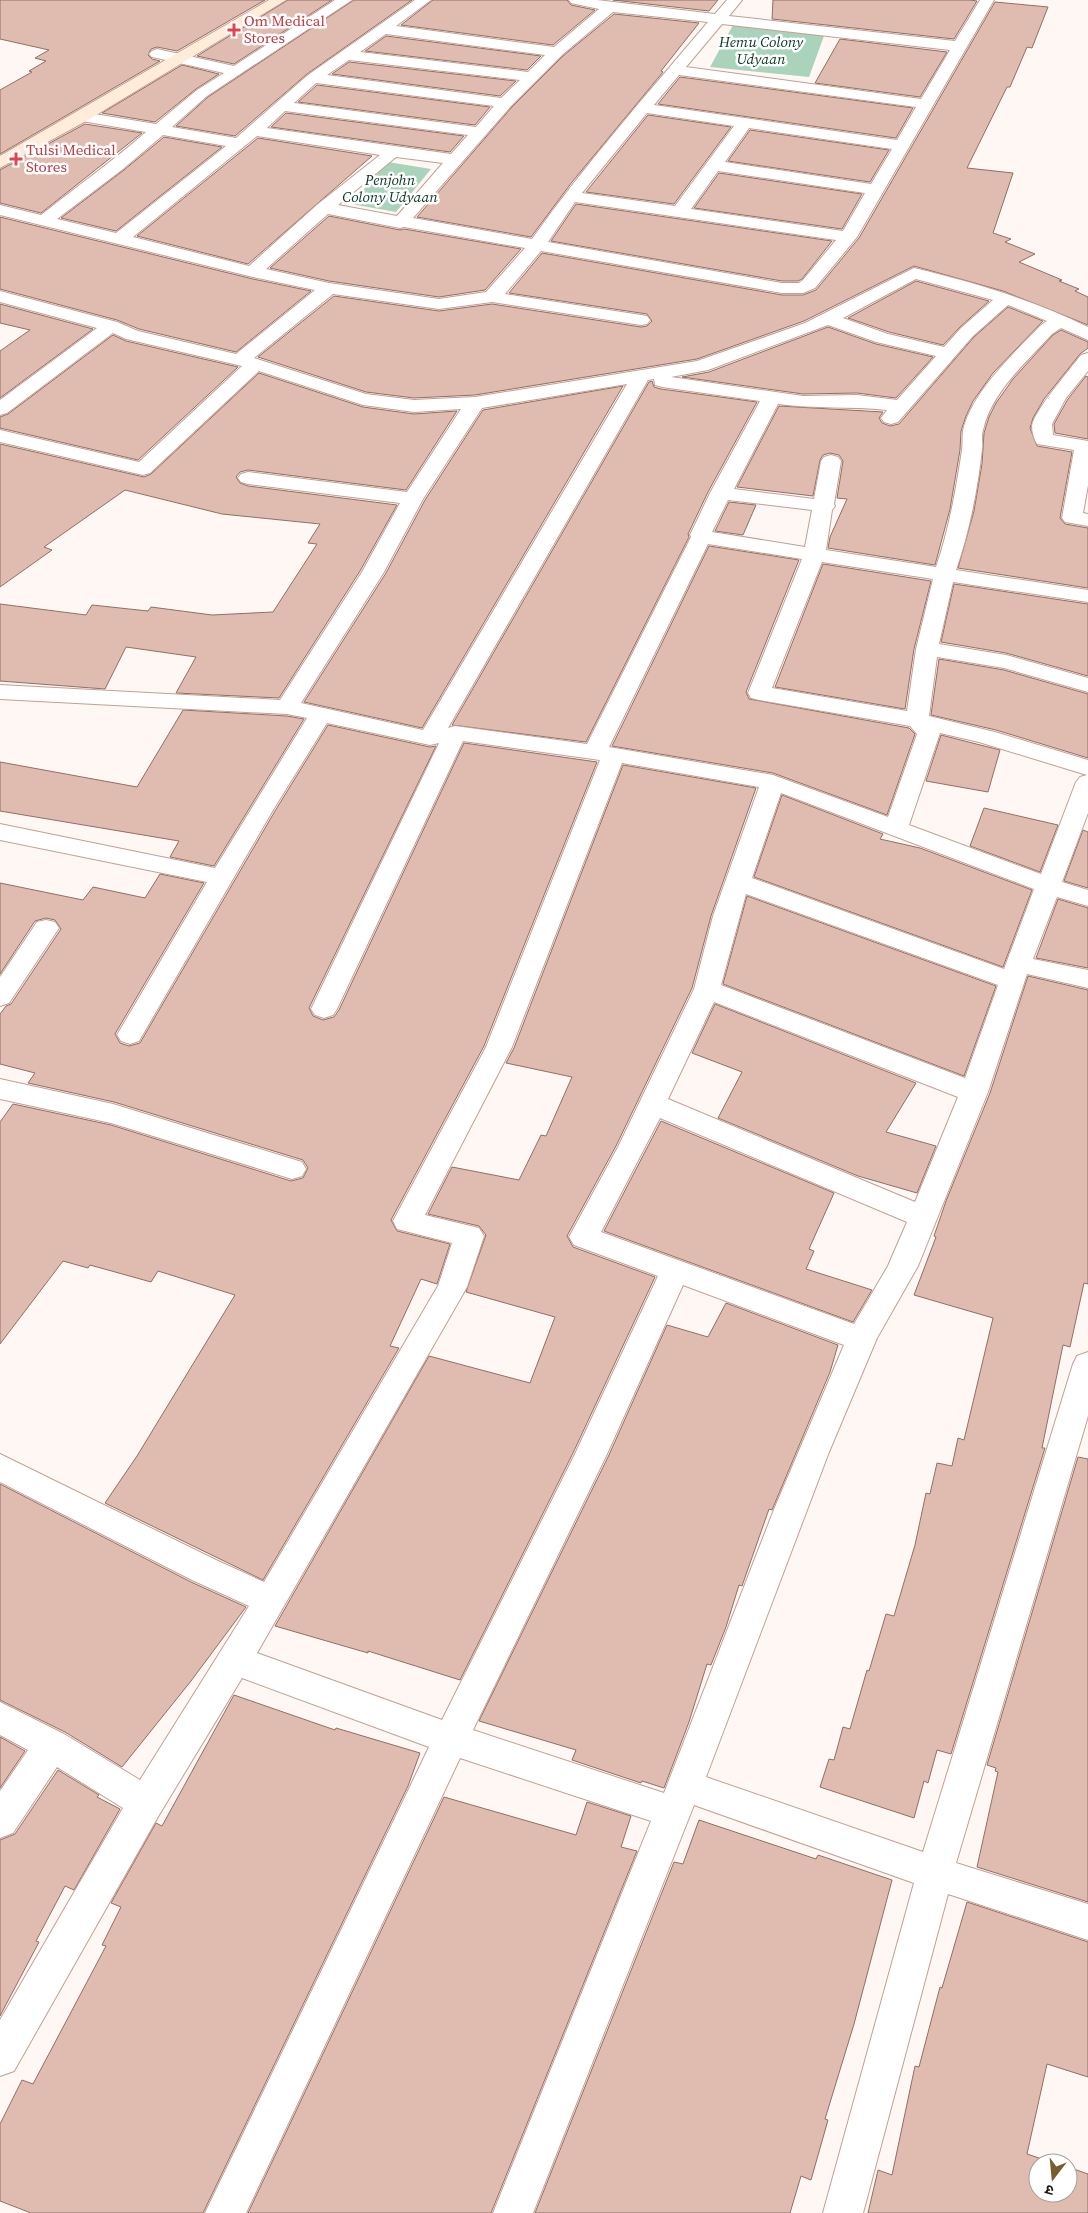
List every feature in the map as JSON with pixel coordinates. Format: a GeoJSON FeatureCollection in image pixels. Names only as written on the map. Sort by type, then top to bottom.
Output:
{"type":"FeatureCollection","features":[{"type":"Feature","properties":{"kind":"street"},"geometry":{"type":"LineString","coordinates":[[0,163],[180,60],[278,0]]}},
{"type":"Feature","properties":{"kind":"street"},"geometry":{"type":"LineString","coordinates":[[45,220],[93,182],[117,166],[202,93],[345,0]]}},
{"type":"Feature","properties":{"kind":"street"},"geometry":{"type":"LineString","coordinates":[[120,239],[254,131],[313,78],[424,0]]}},
{"type":"Feature","properties":{"kind":"street"},"geometry":{"type":"LineString","coordinates":[[576,0],[610,7],[959,46]]}},
{"type":"Feature","properties":{"kind":"street"},"geometry":{"type":"LineString","coordinates":[[492,297],[536,246],[571,196],[674,70],[720,20],[735,0]]}},
{"type":"Feature","properties":{"kind":"street"},"geometry":{"type":"LineString","coordinates":[[324,208],[400,223],[793,289],[803,288],[809,284],[848,238],[900,145],[987,0]]}},
{"type":"Feature","properties":{"kind":"street"},"geometry":{"type":"LineString","coordinates":[[400,223],[505,103],[557,52],[610,7]]}},
{"type":"Feature","properties":{"kind":"street"},"geometry":{"type":"LineString","coordinates":[[384,29],[557,52]]}},
{"type":"Feature","properties":{"kind":"street"},"geometry":{"type":"LineString","coordinates":[[140,64],[173,44]]}},
{"type":"Feature","properties":{"kind":"street"},"geometry":{"type":"LineString","coordinates":[[157,54],[237,71]]}},
{"type":"Feature","properties":{"kind":"street"},"geometry":{"type":"LineString","coordinates":[[347,55],[532,77]]}},
{"type":"Feature","properties":{"kind":"street"},"geometry":{"type":"LineString","coordinates":[[674,70],[925,104]]}},
{"type":"Feature","properties":{"kind":"street"},"geometry":{"type":"LineString","coordinates":[[313,78],[505,103]]}},
{"type":"Feature","properties":{"kind":"street"},"geometry":{"type":"LineString","coordinates":[[282,106],[480,132]]}},
{"type":"Feature","properties":{"kind":"street"},"geometry":{"type":"LineString","coordinates":[[643,108],[900,145]]}},
{"type":"Feature","properties":{"kind":"street"},"geometry":{"type":"LineString","coordinates":[[82,117],[239,143]]}},
{"type":"Feature","properties":{"kind":"street"},"geometry":{"type":"LineString","coordinates":[[680,212],[745,122]]}},
{"type":"Feature","properties":{"kind":"street"},"geometry":{"type":"LineString","coordinates":[[254,131],[456,160]]}},
{"type":"Feature","properties":{"kind":"street"},"geometry":{"type":"LineString","coordinates":[[253,272],[324,208],[393,152]]}},
{"type":"Feature","properties":{"kind":"street"},"geometry":{"type":"LineString","coordinates":[[714,165],[875,190]]}},
{"type":"Feature","properties":{"kind":"street"},"geometry":{"type":"LineString","coordinates":[[571,196],[848,238]]}},
{"type":"Feature","properties":{"kind":"street"},"geometry":{"type":"LineString","coordinates":[[0,210],[253,272],[329,288],[439,304],[492,297],[641,320]]}},
{"type":"Feature","properties":{"kind":"street"},"geometry":{"type":"LineString","coordinates":[[0,296],[111,326],[132,335],[248,362],[363,399],[414,406],[474,403],[640,378],[701,366],[811,327],[914,273],[1006,298],[1061,320],[1088,334]]}},
{"type":"Feature","properties":{"kind":"street"},"geometry":{"type":"LineString","coordinates":[[0,436],[144,469],[248,362],[329,288]]}},
{"type":"Feature","properties":{"kind":"street"},"geometry":{"type":"LineString","coordinates":[[640,378],[803,402],[857,401],[896,412],[967,332],[1006,298]]}},
{"type":"Feature","properties":{"kind":"street"},"geometry":{"type":"LineString","coordinates":[[827,319],[883,338],[948,353]]}},
{"type":"Feature","properties":{"kind":"street"},"geometry":{"type":"LineString","coordinates":[[917,720],[927,649],[944,575],[954,546],[972,449],[973,430],[984,404],[999,381],[1046,330],[1061,320]]}},
{"type":"Feature","properties":{"kind":"street"},"geometry":{"type":"LineString","coordinates":[[0,409],[111,326]]}},
{"type":"Feature","properties":{"kind":"street"},"geometry":{"type":"LineString","coordinates":[[1088,359],[1058,396],[1042,424],[1044,440],[1085,446],[1072,518],[1088,520]]}},
{"type":"Feature","properties":{"kind":"street"},"geometry":{"type":"LineString","coordinates":[[430,738],[640,378]]}},
{"type":"Feature","properties":{"kind":"street"},"geometry":{"type":"LineString","coordinates":[[0,2057],[146,1802],[271,1600],[452,1287],[469,1236],[407,1221],[499,1047],[604,753],[701,537],[700,535],[720,493],[771,398]]}},
{"type":"Feature","properties":{"kind":"street"},"geometry":{"type":"LineString","coordinates":[[287,707],[373,572],[413,499],[474,403]]}},
{"type":"Feature","properties":{"kind":"street"},"geometry":{"type":"LineString","coordinates":[[831,460],[814,556],[760,693],[917,720],[987,737],[1088,768]]}},
{"type":"Feature","properties":{"kind":"street"},"geometry":{"type":"LineString","coordinates":[[248,478],[413,499]]}},
{"type":"Feature","properties":{"kind":"street"},"geometry":{"type":"LineString","coordinates":[[720,493],[824,506]]}},
{"type":"Feature","properties":{"kind":"street"},"geometry":{"type":"LineString","coordinates":[[701,537],[814,556],[1088,596]]}},
{"type":"Feature","properties":{"kind":"street"},"geometry":{"type":"LineString","coordinates":[[927,649],[1006,662],[1088,685]]}},
{"type":"Feature","properties":{"kind":"street"},"geometry":{"type":"LineString","coordinates":[[0,692],[287,707],[430,738],[455,733],[604,753],[773,782],[1049,886],[1088,898]]}},
{"type":"Feature","properties":{"kind":"street"},"geometry":{"type":"LineString","coordinates":[[130,1035],[261,810],[321,714]]}},
{"type":"Feature","properties":{"kind":"street"},"geometry":{"type":"LineString","coordinates":[[896,828],[928,732],[917,720]]}},
{"type":"Feature","properties":{"kind":"street"},"geometry":{"type":"LineString","coordinates":[[324,1009],[386,882],[455,733]]}},
{"type":"Feature","properties":{"kind":"street"},"geometry":{"type":"LineString","coordinates":[[773,782],[726,916],[707,989],[653,1104],[584,1237],[862,1339]]}},
{"type":"Feature","properties":{"kind":"street"},"geometry":{"type":"LineString","coordinates":[[513,2213],[679,1799],[822,1433],[862,1339],[889,1293],[923,1217],[974,1092],[1015,972],[1088,782]]}},
{"type":"Feature","properties":{"kind":"street"},"geometry":{"type":"LineString","coordinates":[[0,832],[223,877]]}},
{"type":"Feature","properties":{"kind":"street"},"geometry":{"type":"LineString","coordinates":[[737,882],[1015,972],[1088,979]]}},
{"type":"Feature","properties":{"kind":"street"},"geometry":{"type":"LineString","coordinates":[[0,997],[46,928]]}},
{"type":"Feature","properties":{"kind":"street"},"geometry":{"type":"LineString","coordinates":[[707,989],[974,1092]]}},
{"type":"Feature","properties":{"kind":"street"},"geometry":{"type":"LineString","coordinates":[[0,1089],[113,1114],[292,1169]]}},
{"type":"Feature","properties":{"kind":"street"},"geometry":{"type":"LineString","coordinates":[[653,1104],[923,1217]]}},
{"type":"Feature","properties":{"kind":"street"},"geometry":{"type":"LineString","coordinates":[[225,2213],[451,1739],[591,1454],[675,1271]]}},
{"type":"Feature","properties":{"kind":"street"},"geometry":{"type":"LineString","coordinates":[[843,2213],[935,1873],[1088,1364]]}},
{"type":"Feature","properties":{"kind":"street"},"geometry":{"type":"LineString","coordinates":[[0,1466],[204,1570],[271,1600]]}},
{"type":"Feature","properties":{"kind":"street"},"geometry":{"type":"LineString","coordinates":[[234,1660],[451,1739],[679,1799],[935,1873],[1088,1922]]}},
{"type":"Feature","properties":{"kind":"street"},"geometry":{"type":"LineString","coordinates":[[0,1718],[52,1745],[146,1802]]}},
{"type":"Feature","properties":{"kind":"street"},"geometry":{"type":"LineString","coordinates":[[0,1821],[52,1745]]}},
{"type":"Feature","properties":{"kind":"green space","name":"Hemu Colony Udyaan"},"geometry":{"type":"Polygon","coordinates":[[[733,25],[824,36],[809,77],[710,67],[733,25]]]}},
{"type":"Feature","properties":{"kind":"green space","name":"Penjohn Colony Udyaan"},"geometry":{"type":"Polygon","coordinates":[[[388,162],[431,169],[396,212],[351,204],[388,162]]]}},
{"type":"Feature","properties":{"kind":"building"},"geometry":{"type":"Polygon","coordinates":[[[0,0],[265,0],[177,51],[157,47],[151,49],[148,55],[152,59],[160,61],[0,154],[0,90],[32,72],[29,71],[46,61],[35,58],[49,50],[0,39],[0,0]]]}},
{"type":"Feature","properties":{"kind":"building"},"geometry":{"type":"Polygon","coordinates":[[[288,0],[332,0],[234,64],[197,56],[288,0]]]}},
{"type":"Feature","properties":{"kind":"building"},"geometry":{"type":"Polygon","coordinates":[[[354,0],[412,0],[307,74],[235,136],[176,126],[208,97],[354,0]]]}},
{"type":"Feature","properties":{"kind":"building"},"geometry":{"type":"Polygon","coordinates":[[[433,0],[567,0],[571,5],[595,10],[553,45],[401,25],[433,0]]]}},
{"type":"Feature","properties":{"kind":"building"},"geometry":{"type":"Polygon","coordinates":[[[613,0],[718,0],[709,11],[613,0]]]}},
{"type":"Feature","properties":{"kind":"building"},"geometry":{"type":"Polygon","coordinates":[[[773,0],[977,1],[954,39],[772,19],[773,0]]]}},
{"type":"Feature","properties":{"kind":"building"},"geometry":{"type":"Polygon","coordinates":[[[995,2],[1048,7],[1032,48],[1027,47],[1010,87],[1007,87],[967,168],[1013,173],[993,233],[1011,239],[1005,242],[1035,254],[1019,262],[1062,280],[1059,281],[1079,289],[1075,291],[1088,297],[1088,325],[1003,291],[914,266],[804,321],[697,359],[475,395],[414,398],[366,392],[258,357],[334,296],[439,311],[492,304],[641,327],[647,326],[652,321],[647,314],[509,293],[542,253],[782,295],[803,295],[816,290],[859,238],[995,2]]]}},
{"type":"Feature","properties":{"kind":"building"},"geometry":{"type":"Polygon","coordinates":[[[614,14],[699,23],[661,71],[663,72],[572,182],[531,237],[417,217],[512,107],[563,56],[614,14]]]}},
{"type":"Feature","properties":{"kind":"building"},"geometry":{"type":"Polygon","coordinates":[[[386,36],[541,56],[527,70],[365,51],[386,36]]]}},
{"type":"Feature","properties":{"kind":"building"},"geometry":{"type":"Polygon","coordinates":[[[840,39],[947,52],[920,97],[815,83],[840,39]]]}},
{"type":"Feature","properties":{"kind":"building"},"geometry":{"type":"Polygon","coordinates":[[[349,62],[516,81],[500,96],[332,74],[349,62]]]}},
{"type":"Feature","properties":{"kind":"building"},"geometry":{"type":"Polygon","coordinates":[[[182,65],[219,74],[196,89],[155,122],[102,113],[182,65]]]}},
{"type":"Feature","properties":{"kind":"building"},"geometry":{"type":"Polygon","coordinates":[[[680,77],[913,108],[896,138],[658,104],[680,77]]]}},
{"type":"Feature","properties":{"kind":"building"},"geometry":{"type":"Polygon","coordinates":[[[317,85],[490,107],[475,125],[298,102],[317,85]]]}},
{"type":"Feature","properties":{"kind":"building"},"geometry":{"type":"Polygon","coordinates":[[[286,113],[464,136],[450,152],[271,127],[286,113]]]}},
{"type":"Feature","properties":{"kind":"building"},"geometry":{"type":"Polygon","coordinates":[[[648,115],[731,127],[674,204],[586,192],[648,115]]]}},
{"type":"Feature","properties":{"kind":"building"},"geometry":{"type":"Polygon","coordinates":[[[85,124],[142,133],[41,213],[0,203],[0,170],[85,124]]]}},
{"type":"Feature","properties":{"kind":"building"},"geometry":{"type":"Polygon","coordinates":[[[750,130],[889,150],[870,182],[728,161],[750,130]]]}},
{"type":"Feature","properties":{"kind":"building"},"geometry":{"type":"Polygon","coordinates":[[[164,137],[222,147],[116,231],[61,218],[124,170],[164,137]]]}},
{"type":"Feature","properties":{"kind":"building"},"geometry":{"type":"Polygon","coordinates":[[[258,138],[372,156],[248,264],[137,236],[258,138]]]}},
{"type":"Feature","properties":{"kind":"building"},"geometry":{"type":"Polygon","coordinates":[[[719,173],[862,194],[842,229],[694,208],[719,173]]]}},
{"type":"Feature","properties":{"kind":"building"},"geometry":{"type":"Polygon","coordinates":[[[576,204],[832,241],[802,279],[798,281],[782,281],[551,241],[576,204]]]}},
{"type":"Feature","properties":{"kind":"building"},"geometry":{"type":"Polygon","coordinates":[[[329,216],[400,230],[404,229],[521,249],[485,290],[439,297],[329,281],[270,268],[329,216]]]}},
{"type":"Feature","properties":{"kind":"building"},"geometry":{"type":"Polygon","coordinates":[[[0,217],[253,279],[311,291],[236,352],[139,329],[117,320],[0,289],[0,217]]]}},
{"type":"Feature","properties":{"kind":"building"},"geometry":{"type":"Polygon","coordinates":[[[916,281],[989,301],[943,345],[889,332],[848,318],[916,281]]]}},
{"type":"Feature","properties":{"kind":"building"},"geometry":{"type":"Polygon","coordinates":[[[0,304],[93,329],[0,398],[0,351],[30,330],[0,323],[0,304]]]}},
{"type":"Feature","properties":{"kind":"building"},"geometry":{"type":"Polygon","coordinates":[[[1008,307],[1043,321],[993,373],[973,401],[966,416],[961,431],[960,450],[950,509],[935,565],[828,548],[830,537],[847,499],[837,498],[843,461],[839,455],[830,453],[823,455],[820,460],[813,496],[737,487],[779,406],[883,412],[879,418],[882,423],[890,426],[899,424],[974,337],[1008,307]]]}},
{"type":"Feature","properties":{"kind":"building"},"geometry":{"type":"Polygon","coordinates":[[[828,327],[876,344],[933,357],[896,398],[857,393],[803,394],[682,377],[709,372],[828,327]]]}},
{"type":"Feature","properties":{"kind":"building"},"geometry":{"type":"Polygon","coordinates":[[[1061,330],[1088,342],[1088,348],[1080,354],[1044,399],[1033,418],[1030,428],[1037,446],[1072,452],[1060,518],[1065,524],[1088,528],[1088,588],[958,568],[974,511],[982,464],[984,433],[989,417],[996,403],[1013,379],[1053,335],[1061,330]]]}},
{"type":"Feature","properties":{"kind":"building"},"geometry":{"type":"Polygon","coordinates":[[[113,335],[126,341],[238,367],[138,460],[0,428],[0,417],[8,414],[113,335]]]}},
{"type":"Feature","properties":{"kind":"building"},"geometry":{"type":"Polygon","coordinates":[[[259,373],[363,407],[414,414],[457,411],[406,490],[248,470],[240,472],[236,477],[240,483],[248,486],[397,505],[360,571],[279,698],[176,693],[196,657],[126,647],[105,689],[0,681],[0,604],[86,615],[92,605],[148,611],[151,607],[212,615],[273,612],[317,544],[308,543],[320,524],[222,514],[125,490],[44,547],[52,550],[0,587],[0,444],[144,477],[151,474],[259,373]]]}},
{"type":"Feature","properties":{"kind":"building"},"geometry":{"type":"Polygon","coordinates":[[[1086,376],[1088,377],[1088,439],[1055,433],[1054,424],[1068,399],[1086,376]]]}},
{"type":"Feature","properties":{"kind":"building"},"geometry":{"type":"Polygon","coordinates":[[[652,381],[654,387],[661,389],[757,402],[708,492],[688,534],[689,537],[586,742],[452,725],[649,382],[652,381]]]}},
{"type":"Feature","properties":{"kind":"building"},"geometry":{"type":"Polygon","coordinates":[[[623,386],[422,728],[304,702],[386,573],[425,500],[483,410],[623,386]]]}},
{"type":"Feature","properties":{"kind":"building"},"geometry":{"type":"Polygon","coordinates":[[[729,502],[756,505],[743,535],[715,531],[729,502]]]}},
{"type":"Feature","properties":{"kind":"building"},"geometry":{"type":"Polygon","coordinates":[[[709,546],[799,560],[746,692],[749,699],[909,728],[915,734],[887,815],[773,773],[612,746],[709,546]]]}},
{"type":"Feature","properties":{"kind":"building"},"geometry":{"type":"Polygon","coordinates":[[[823,564],[931,581],[914,649],[905,709],[775,687],[823,564]]]}},
{"type":"Feature","properties":{"kind":"building"},"geometry":{"type":"Polygon","coordinates":[[[954,584],[1088,604],[1088,676],[1006,653],[941,642],[954,584]]]}},
{"type":"Feature","properties":{"kind":"building"},"geometry":{"type":"Polygon","coordinates":[[[939,659],[1004,670],[1088,694],[1088,758],[996,730],[931,715],[939,659]]]}},
{"type":"Feature","properties":{"kind":"building"},"geometry":{"type":"Polygon","coordinates":[[[183,710],[287,716],[304,719],[214,866],[170,857],[179,841],[0,811],[0,762],[137,787],[183,710]]]}},
{"type":"Feature","properties":{"kind":"building"},"geometry":{"type":"Polygon","coordinates":[[[328,725],[430,747],[436,746],[309,1008],[313,1016],[323,1020],[334,1017],[339,1010],[464,743],[597,762],[484,1046],[391,1220],[397,1231],[450,1244],[437,1284],[421,1279],[390,1346],[399,1348],[263,1580],[105,1503],[137,1456],[235,1295],[158,1271],[151,1282],[90,1265],[88,1268],[63,1261],[0,1344],[0,1122],[13,1104],[111,1125],[291,1181],[303,1178],[308,1168],[303,1160],[114,1102],[28,1083],[35,1073],[0,1064],[0,1014],[6,1006],[11,1004],[61,929],[55,920],[46,918],[35,921],[0,974],[0,883],[83,900],[93,887],[145,898],[160,874],[204,883],[115,1034],[120,1043],[129,1046],[140,1043],[275,811],[328,725]]]}},
{"type":"Feature","properties":{"kind":"building"},"geometry":{"type":"Polygon","coordinates":[[[941,735],[1000,750],[988,792],[926,781],[941,735]]]}},
{"type":"Feature","properties":{"kind":"building"},"geometry":{"type":"Polygon","coordinates":[[[623,765],[756,788],[711,916],[692,988],[616,1146],[567,1236],[573,1247],[655,1277],[573,1453],[460,1680],[368,1651],[368,1653],[275,1626],[429,1356],[530,1383],[555,1317],[466,1292],[486,1235],[479,1226],[428,1214],[452,1167],[519,1180],[541,1135],[546,1136],[572,1077],[506,1063],[514,1048],[623,765]]]}},
{"type":"Feature","properties":{"kind":"building"},"geometry":{"type":"Polygon","coordinates":[[[782,795],[883,834],[880,839],[920,848],[1032,890],[1003,967],[754,877],[782,795]]]}},
{"type":"Feature","properties":{"kind":"building"},"geometry":{"type":"Polygon","coordinates":[[[984,808],[1058,825],[1040,872],[970,846],[984,808]]]}},
{"type":"Feature","properties":{"kind":"building"},"geometry":{"type":"Polygon","coordinates":[[[1083,830],[1088,832],[1088,888],[1064,881],[1083,830]]]}},
{"type":"Feature","properties":{"kind":"building"},"geometry":{"type":"Polygon","coordinates":[[[747,896],[996,986],[964,1076],[723,984],[747,896]]]}},
{"type":"Feature","properties":{"kind":"building"},"geometry":{"type":"Polygon","coordinates":[[[1058,899],[1088,908],[1088,968],[1036,958],[1058,899]]]}},
{"type":"Feature","properties":{"kind":"building"},"geometry":{"type":"Polygon","coordinates":[[[1028,976],[1088,990],[1088,1284],[1084,1283],[1070,1347],[1063,1345],[1042,1448],[1045,1448],[951,1754],[937,1750],[928,1783],[924,1781],[914,1818],[820,1787],[829,1759],[834,1760],[843,1727],[850,1729],[886,1614],[894,1616],[915,1545],[926,1493],[930,1494],[937,1463],[952,1466],[958,1438],[964,1440],[993,1318],[914,1295],[936,1237],[934,1236],[946,1201],[990,1093],[1028,976]]]}},
{"type":"Feature","properties":{"kind":"building"},"geometry":{"type":"Polygon","coordinates":[[[715,1004],[916,1083],[886,1132],[936,1146],[917,1193],[858,1176],[718,1118],[742,1072],[692,1053],[715,1004]]]}},
{"type":"Feature","properties":{"kind":"building"},"geometry":{"type":"Polygon","coordinates":[[[661,1121],[834,1193],[809,1249],[814,1251],[806,1269],[872,1290],[853,1322],[604,1231],[661,1121]]]}},
{"type":"Feature","properties":{"kind":"building"},"geometry":{"type":"Polygon","coordinates":[[[726,1303],[838,1345],[830,1372],[772,1510],[769,1509],[742,1586],[739,1585],[726,1627],[711,1665],[707,1664],[689,1722],[664,1788],[642,1781],[641,1783],[572,1760],[576,1750],[479,1721],[609,1455],[667,1325],[708,1337],[726,1303]]]}},
{"type":"Feature","properties":{"kind":"building"},"geometry":{"type":"Polygon","coordinates":[[[1078,1457],[1088,1459],[1088,1902],[977,1867],[998,1772],[995,1771],[996,1768],[987,1765],[1078,1457]]]}},
{"type":"Feature","properties":{"kind":"building"},"geometry":{"type":"Polygon","coordinates":[[[0,1484],[191,1582],[246,1607],[191,1681],[122,1767],[65,1732],[0,1700],[0,1484]]]}},
{"type":"Feature","properties":{"kind":"building"},"geometry":{"type":"Polygon","coordinates":[[[234,1695],[335,1730],[336,1728],[420,1753],[408,1786],[203,2213],[31,2213],[0,2201],[0,2124],[22,2080],[33,2084],[106,1946],[102,1945],[121,1907],[111,1903],[156,1823],[162,1826],[234,1695]]]}},
{"type":"Feature","properties":{"kind":"building"},"geometry":{"type":"Polygon","coordinates":[[[0,1737],[25,1751],[0,1788],[0,1737]]]}},
{"type":"Feature","properties":{"kind":"building"},"geometry":{"type":"Polygon","coordinates":[[[58,1770],[99,1795],[97,1797],[120,1809],[74,1890],[65,1886],[36,1941],[39,1942],[0,2016],[0,1840],[15,1834],[58,1770]]]}},
{"type":"Feature","properties":{"kind":"building"},"geometry":{"type":"Polygon","coordinates":[[[444,1797],[576,1835],[587,1802],[631,1816],[621,1847],[637,1851],[491,2213],[248,2213],[444,1797]]]}},
{"type":"Feature","properties":{"kind":"building"},"geometry":{"type":"Polygon","coordinates":[[[699,1820],[816,1859],[818,1855],[892,1880],[854,2024],[825,2119],[828,2120],[811,2180],[801,2176],[790,2213],[535,2213],[674,1862],[683,1864],[699,1820]]]}},
{"type":"Feature","properties":{"kind":"building"},"geometry":{"type":"Polygon","coordinates":[[[967,1902],[1088,1942],[1088,2077],[1047,2064],[1027,2154],[1028,2203],[1078,2203],[1078,2170],[1088,2174],[1088,2213],[868,2213],[878,2170],[892,2175],[915,2066],[919,2067],[940,1987],[942,1988],[967,1902]]]}},
{"type":"Feature","properties":{"kind":"place","name":"Om Medical Stores"},"geometry":{"type":"Point","coordinates":[234,30]}},
{"type":"Feature","properties":{"kind":"place","name":"Tulsi Medical Stores"},"geometry":{"type":"Point","coordinates":[16,159]}}]}
